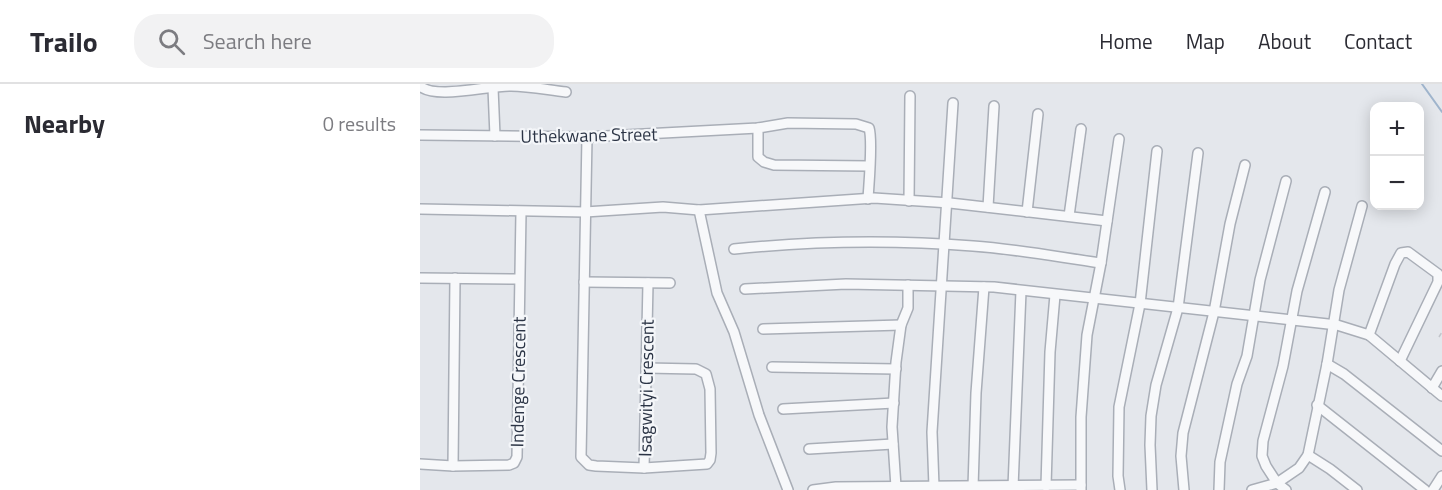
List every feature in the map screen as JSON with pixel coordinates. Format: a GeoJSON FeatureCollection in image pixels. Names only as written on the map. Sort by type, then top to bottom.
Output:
{"type":"FeatureCollection","features":[{"type":"Feature","properties":{"kind":"street"},"geometry":{"type":"LineString","coordinates":[[420,86],[429,92],[512,86],[566,92]]}},
{"type":"Feature","properties":{"kind":"street"},"geometry":{"type":"LineString","coordinates":[[493,88],[495,136]]}},
{"type":"Feature","properties":{"kind":"street"},"geometry":{"type":"LineString","coordinates":[[909,201],[910,96]]}},
{"type":"Feature","properties":{"kind":"street"},"geometry":{"type":"LineString","coordinates":[[934,487],[932,432],[953,103]]}},
{"type":"Feature","properties":{"kind":"street"},"geometry":{"type":"LineString","coordinates":[[988,207],[993,106]]}},
{"type":"Feature","properties":{"kind":"street"},"geometry":{"type":"LineString","coordinates":[[1027,212],[1038,114]]}},
{"type":"Feature","properties":{"kind":"street","name":"Uthekwane Street"},"geometry":{"type":"LineString","coordinates":[[420,135],[587,137],[758,128],[788,123],[856,124],[869,128],[872,136],[869,166]]}},
{"type":"Feature","properties":{"kind":"street"},"geometry":{"type":"LineString","coordinates":[[758,128],[758,157],[764,162],[774,165],[869,166],[868,199]]}},
{"type":"Feature","properties":{"kind":"street"},"geometry":{"type":"LineString","coordinates":[[1069,216],[1081,129]]}},
{"type":"Feature","properties":{"kind":"street","name":"Isagwityi Crescent"},"geometry":{"type":"LineString","coordinates":[[587,137],[581,457],[589,465],[644,468],[648,283]]}},
{"type":"Feature","properties":{"kind":"street"},"geometry":{"type":"LineString","coordinates":[[813,490],[896,487],[1081,487],[1083,379],[1087,335],[1101,263],[1119,139]]}},
{"type":"Feature","properties":{"kind":"street"},"geometry":{"type":"LineString","coordinates":[[1120,490],[1118,476],[1119,407],[1140,304],[1157,151]]}},
{"type":"Feature","properties":{"kind":"street"},"geometry":{"type":"LineString","coordinates":[[1152,490],[1151,416],[1156,385],[1178,308],[1198,153]]}},
{"type":"Feature","properties":{"kind":"street"},"geometry":{"type":"LineString","coordinates":[[1184,490],[1181,456],[1183,433],[1214,312],[1230,224],[1245,165]]}},
{"type":"Feature","properties":{"kind":"street"},"geometry":{"type":"LineString","coordinates":[[1219,490],[1222,453],[1237,384],[1247,356],[1260,280],[1286,181]]}},
{"type":"Feature","properties":{"kind":"street"},"geometry":{"type":"LineString","coordinates":[[1286,490],[1277,483],[1266,466],[1263,441],[1283,366],[1290,320],[1299,283],[1325,192]]}},
{"type":"Feature","properties":{"kind":"street"},"geometry":{"type":"LineString","coordinates":[[420,209],[585,212],[663,207],[699,210],[868,199],[946,203],[1107,221]]}},
{"type":"Feature","properties":{"kind":"street"},"geometry":{"type":"LineString","coordinates":[[1252,490],[1277,483],[1299,468],[1308,455],[1327,364],[1339,290],[1362,206]]}},
{"type":"Feature","properties":{"kind":"street"},"geometry":{"type":"LineString","coordinates":[[699,210],[717,293],[734,332],[759,414],[788,490]]}},
{"type":"Feature","properties":{"kind":"street","name":"Indenge Crescent"},"geometry":{"type":"LineString","coordinates":[[420,464],[509,465],[514,463],[517,457],[520,212]]}},
{"type":"Feature","properties":{"kind":"street"},"geometry":{"type":"LineString","coordinates":[[734,249],[787,244],[974,246],[1101,263]]}},
{"type":"Feature","properties":{"kind":"street"},"geometry":{"type":"LineString","coordinates":[[1369,335],[1395,264],[1401,253],[1408,252],[1438,274],[1438,282],[1400,361]]}},
{"type":"Feature","properties":{"kind":"street"},"geometry":{"type":"LineString","coordinates":[[420,278],[519,279]]}},
{"type":"Feature","properties":{"kind":"street"},"geometry":{"type":"LineString","coordinates":[[453,466],[455,278]]}},
{"type":"Feature","properties":{"kind":"street"},"geometry":{"type":"LineString","coordinates":[[584,282],[670,283]]}},
{"type":"Feature","properties":{"kind":"street"},"geometry":{"type":"LineString","coordinates":[[745,290],[846,284],[984,287],[1332,325],[1369,335],[1442,396]]}},
{"type":"Feature","properties":{"kind":"street"},"geometry":{"type":"LineString","coordinates":[[896,487],[893,444],[896,369],[901,325],[908,308],[908,285]]}},
{"type":"Feature","properties":{"kind":"street"},"geometry":{"type":"LineString","coordinates":[[974,487],[976,393],[984,287]]}},
{"type":"Feature","properties":{"kind":"street"},"geometry":{"type":"LineString","coordinates":[[1013,487],[1022,291]]}},
{"type":"Feature","properties":{"kind":"street"},"geometry":{"type":"LineString","coordinates":[[1046,486],[1050,352],[1055,295]]}},
{"type":"Feature","properties":{"kind":"street"},"geometry":{"type":"LineString","coordinates":[[764,329],[901,325]]}},
{"type":"Feature","properties":{"kind":"street"},"geometry":{"type":"LineString","coordinates":[[1327,364],[1344,374],[1442,451]]}},
{"type":"Feature","properties":{"kind":"street"},"geometry":{"type":"LineString","coordinates":[[772,367],[896,369]]}},
{"type":"Feature","properties":{"kind":"street"},"geometry":{"type":"LineString","coordinates":[[644,468],[707,464],[711,453],[710,389],[706,374],[696,369],[646,368]]}},
{"type":"Feature","properties":{"kind":"street"},"geometry":{"type":"LineString","coordinates":[[1432,387],[1442,371]]}},
{"type":"Feature","properties":{"kind":"street"},"geometry":{"type":"LineString","coordinates":[[783,409],[894,403]]}},
{"type":"Feature","properties":{"kind":"street"},"geometry":{"type":"LineString","coordinates":[[1317,405],[1425,490]]}},
{"type":"Feature","properties":{"kind":"street"},"geometry":{"type":"LineString","coordinates":[[809,449],[893,444]]}},
{"type":"Feature","properties":{"kind":"street"},"geometry":{"type":"LineString","coordinates":[[1308,455],[1357,490]]}},
{"type":"Feature","properties":{"kind":"street"},"geometry":{"type":"LineString","coordinates":[[1433,490],[1442,476]]}},
{"type":"Feature","properties":{"kind":"path"},"geometry":{"type":"LineString","coordinates":[[1439,337],[1442,332]]}},
{"type":"Feature","properties":{"kind":"waterway"},"geometry":{"type":"LineString","coordinates":[[1422,84],[1442,112]]}}]}
